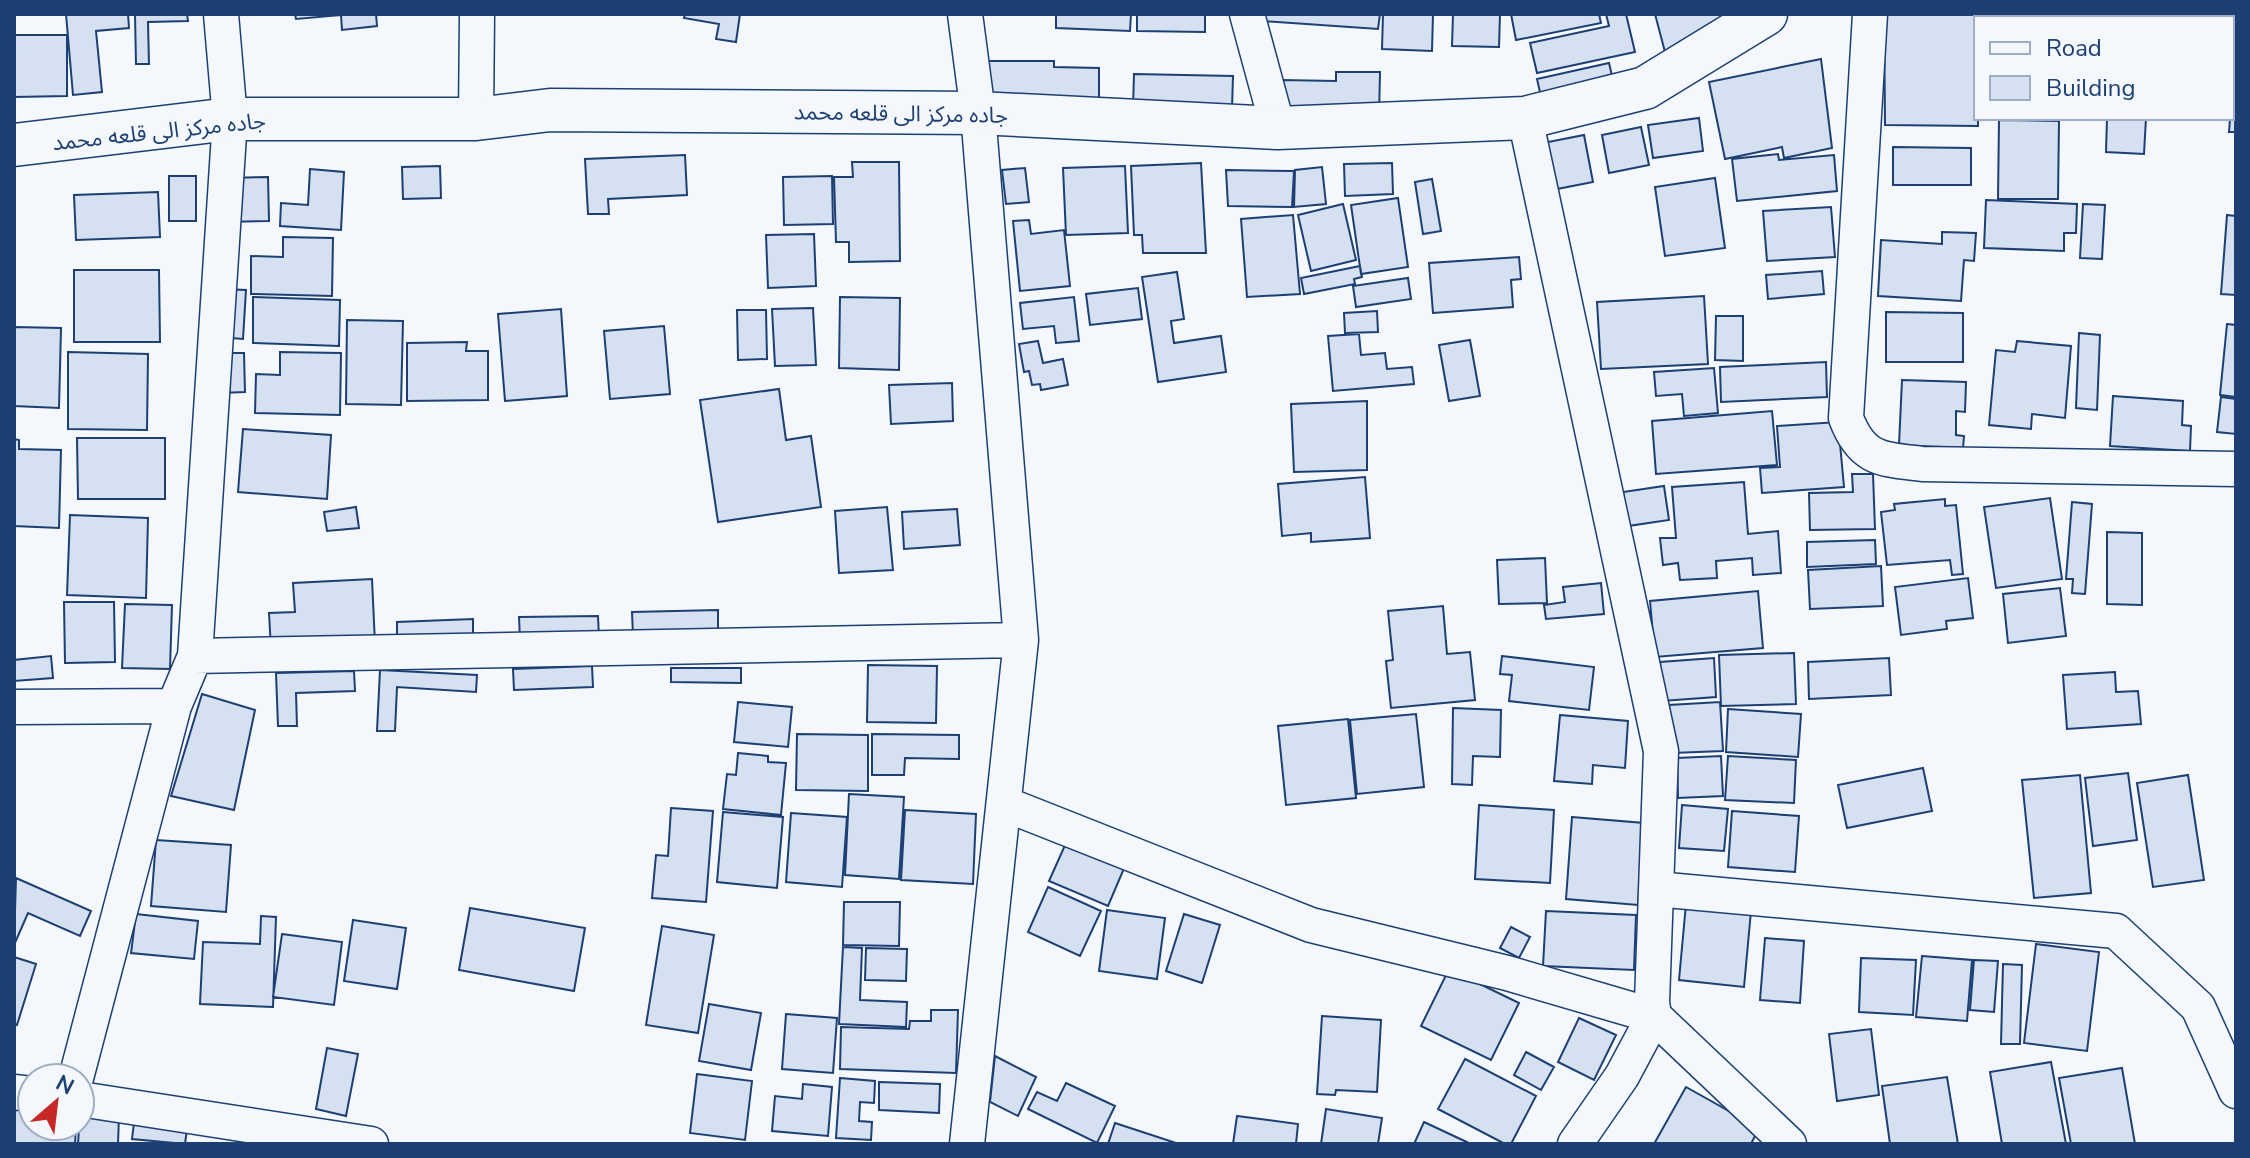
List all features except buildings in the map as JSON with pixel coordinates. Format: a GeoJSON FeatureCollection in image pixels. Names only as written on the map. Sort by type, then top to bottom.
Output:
{"type":"FeatureCollection","features":[{"type":"Feature","properties":{"kind":"street"},"geometry":{"type":"LineString","coordinates":[[80,1062],[174,706],[195,656],[230,119],[221,14]]}},
{"type":"Feature","properties":{"kind":"street"},"geometry":{"type":"LineString","coordinates":[[476,119],[477,14]]}},
{"type":"Feature","properties":{"kind":"street"},"geometry":{"type":"LineString","coordinates":[[965,14],[978,113],[1021,640],[967,1144]]}},
{"type":"Feature","properties":{"kind":"street"},"geometry":{"type":"LineString","coordinates":[[1247,14],[1278,128]]}},
{"type":"Feature","properties":{"kind":"street","name":"جاده مرکز الی قلعه محمد"},"geometry":{"type":"LineString","coordinates":[[14,145],[230,119],[476,119],[550,110],[978,113],[1278,128],[1525,118],[1645,88],[1766,14]]}},
{"type":"Feature","properties":{"kind":"street"},"geometry":{"type":"LineString","coordinates":[[1870,14],[1846,418],[1853,437],[1871,455],[1884,460],[1922,464],[2236,469]]}},
{"type":"Feature","properties":{"kind":"street"},"geometry":{"type":"LineString","coordinates":[[1525,118],[1661,751],[1654,1016],[1622,1076],[1575,1144]]}},
{"type":"Feature","properties":{"kind":"street"},"geometry":{"type":"LineString","coordinates":[[195,656],[1021,640]]}},
{"type":"Feature","properties":{"kind":"street"},"geometry":{"type":"LineString","coordinates":[[14,707],[174,706]]}},
{"type":"Feature","properties":{"kind":"street"},"geometry":{"type":"LineString","coordinates":[[1005,804],[1311,925],[1507,973],[1654,1016],[1789,1144]]}},
{"type":"Feature","properties":{"kind":"street"},"geometry":{"type":"LineString","coordinates":[[1656,889],[2116,931],[2198,1007],[2236,1091]]}},
{"type":"Feature","properties":{"kind":"street"},"geometry":{"type":"LineString","coordinates":[[96,1101],[371,1144]]}}]}
